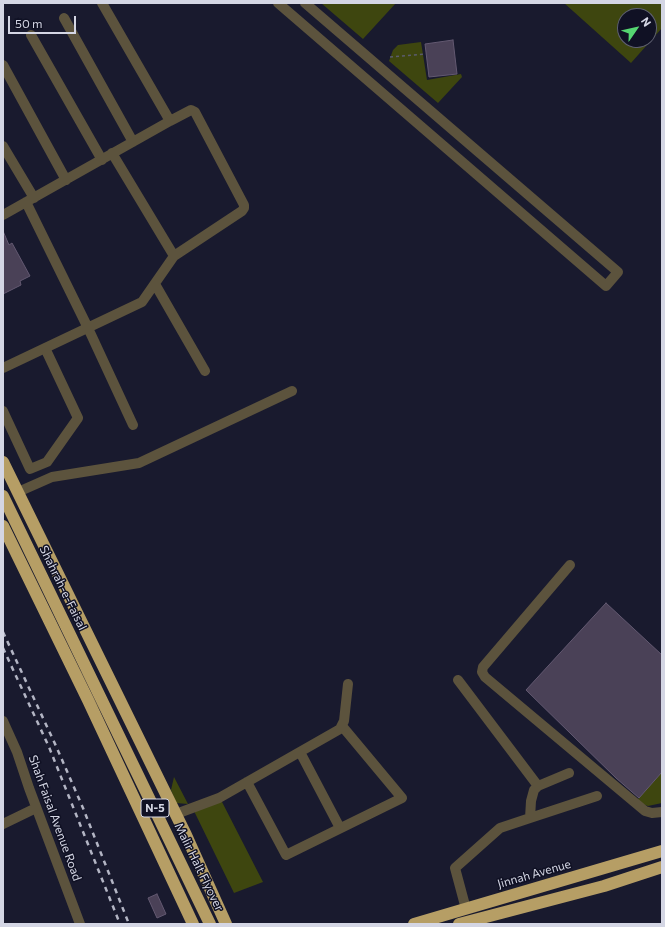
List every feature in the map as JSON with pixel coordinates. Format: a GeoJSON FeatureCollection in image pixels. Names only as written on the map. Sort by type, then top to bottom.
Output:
{"type":"FeatureCollection","features":[{"type":"Feature","properties":{"kind":"highway"},"geometry":{"type":"LineString","coordinates":[[3,462],[176,814],[225,923]]}},
{"type":"Feature","properties":{"kind":"highway","name":"Shahrah-e-Faisal"},"geometry":{"type":"LineString","coordinates":[[3,496],[99,692]]}},
{"type":"Feature","properties":{"kind":"highway","name":"N-5"},"geometry":{"type":"LineString","coordinates":[[3,526],[88,700],[193,924]]}},
{"type":"Feature","properties":{"kind":"highway","name":"Malir Halt Flyover"},"geometry":{"type":"LineString","coordinates":[[99,692],[210,924]]}},
{"type":"Feature","properties":{"kind":"highway","name":"Jinnah Avenue"},"geometry":{"type":"LineString","coordinates":[[414,924],[662,851]]}},
{"type":"Feature","properties":{"kind":"highway"},"geometry":{"type":"LineString","coordinates":[[459,924],[604,886],[662,867]]}},
{"type":"Feature","properties":{"kind":"highway"},"geometry":{"type":"LineString","coordinates":[[470,907],[477,919]]}},
{"type":"Feature","properties":{"kind":"street"},"geometry":{"type":"LineString","coordinates":[[102,3],[170,121]]}},
{"type":"Feature","properties":{"kind":"street"},"geometry":{"type":"LineString","coordinates":[[278,3],[606,286],[618,272],[305,3]]}},
{"type":"Feature","properties":{"kind":"street"},"geometry":{"type":"LineString","coordinates":[[64,18],[133,142]]}},
{"type":"Feature","properties":{"kind":"street"},"geometry":{"type":"LineString","coordinates":[[31,35],[102,160]]}},
{"type":"Feature","properties":{"kind":"street"},"geometry":{"type":"LineString","coordinates":[[3,65],[66,180]]}},
{"type":"Feature","properties":{"kind":"street"},"geometry":{"type":"LineString","coordinates":[[3,215],[191,110],[195,112],[244,205],[242,211],[174,256],[142,302],[3,368]]}},
{"type":"Feature","properties":{"kind":"street"},"geometry":{"type":"LineString","coordinates":[[3,146],[30,200],[133,425]]}},
{"type":"Feature","properties":{"kind":"street"},"geometry":{"type":"LineString","coordinates":[[112,154],[174,256]]}},
{"type":"Feature","properties":{"kind":"street"},"geometry":{"type":"LineString","coordinates":[[500,194],[511,180]]}},
{"type":"Feature","properties":{"kind":"street"},"geometry":{"type":"LineString","coordinates":[[155,284],[205,371]]}},
{"type":"Feature","properties":{"kind":"street"},"geometry":{"type":"LineString","coordinates":[[3,411],[30,469],[47,462],[78,418],[45,348]]}},
{"type":"Feature","properties":{"kind":"street"},"geometry":{"type":"LineString","coordinates":[[18,492],[52,477],[139,463],[292,391]]}},
{"type":"Feature","properties":{"kind":"street"},"geometry":{"type":"LineString","coordinates":[[570,566],[482,668],[482,672],[485,677],[645,811],[652,814],[662,812]]}},
{"type":"Feature","properties":{"kind":"street"},"geometry":{"type":"LineString","coordinates":[[458,680],[538,786]]}},
{"type":"Feature","properties":{"kind":"street"},"geometry":{"type":"LineString","coordinates":[[176,814],[219,798],[336,732],[342,726],[344,721],[348,684]]}},
{"type":"Feature","properties":{"kind":"street","name":"Shah Faisal Avenue Road"},"geometry":{"type":"LineString","coordinates":[[3,721],[17,752],[36,808],[80,924]]}},
{"type":"Feature","properties":{"kind":"street"},"geometry":{"type":"LineString","coordinates":[[247,782],[286,855],[402,798],[342,726]]}},
{"type":"Feature","properties":{"kind":"street"},"geometry":{"type":"LineString","coordinates":[[300,752],[340,828]]}},
{"type":"Feature","properties":{"kind":"street"},"geometry":{"type":"LineString","coordinates":[[530,818],[531,801],[534,790],[538,786],[569,773]]}},
{"type":"Feature","properties":{"kind":"street"},"geometry":{"type":"LineString","coordinates":[[470,907],[455,868],[500,828],[597,796]]}},
{"type":"Feature","properties":{"kind":"street"},"geometry":{"type":"LineString","coordinates":[[3,824],[36,808]]}},
{"type":"Feature","properties":{"kind":"path"},"geometry":{"type":"LineString","coordinates":[[390,57],[426,54]]}},
{"type":"Feature","properties":{"kind":"green space"},"geometry":{"type":"Polygon","coordinates":[[[321,3],[396,3],[363,39],[321,3]]]}},
{"type":"Feature","properties":{"kind":"green space"},"geometry":{"type":"Polygon","coordinates":[[[564,3],[662,3],[662,28],[657,34],[657,8],[617,8],[617,48],[644,48],[631,63],[564,3]]]}},
{"type":"Feature","properties":{"kind":"green space"},"geometry":{"type":"Polygon","coordinates":[[[421,42],[427,80],[461,74],[462,77],[438,103],[389,61],[393,50],[398,45],[421,42]]]}},
{"type":"Feature","properties":{"kind":"green space"},"geometry":{"type":"Polygon","coordinates":[[[662,772],[662,803],[648,806],[640,803],[638,799],[662,772]]]}},
{"type":"Feature","properties":{"kind":"green space"},"geometry":{"type":"Polygon","coordinates":[[[174,777],[188,804],[176,803],[171,790],[174,777]]]}},
{"type":"Feature","properties":{"kind":"green space"},"geometry":{"type":"Polygon","coordinates":[[[221,800],[263,882],[234,893],[194,811],[221,800]]]}},
{"type":"Feature","properties":{"kind":"building"},"geometry":{"type":"Polygon","coordinates":[[[453,40],[457,74],[429,77],[425,44],[453,40]]]}},
{"type":"Feature","properties":{"kind":"building"},"geometry":{"type":"Polygon","coordinates":[[[3,231],[9,245],[12,243],[30,276],[20,281],[21,285],[3,294],[3,231]]]}},
{"type":"Feature","properties":{"kind":"building"},"geometry":{"type":"Polygon","coordinates":[[[606,603],[662,655],[662,772],[639,798],[616,778],[526,690],[606,603]]]}},
{"type":"Feature","properties":{"kind":"building"},"geometry":{"type":"Polygon","coordinates":[[[157,894],[166,914],[157,918],[148,898],[157,894]]]}},
{"type":"Feature","properties":{"kind":"railway"},"geometry":{"type":"LineString","coordinates":[[3,632],[83,808],[129,924]]}},
{"type":"Feature","properties":{"kind":"railway"},"geometry":{"type":"LineString","coordinates":[[3,648],[49,747],[120,924]]}}]}
